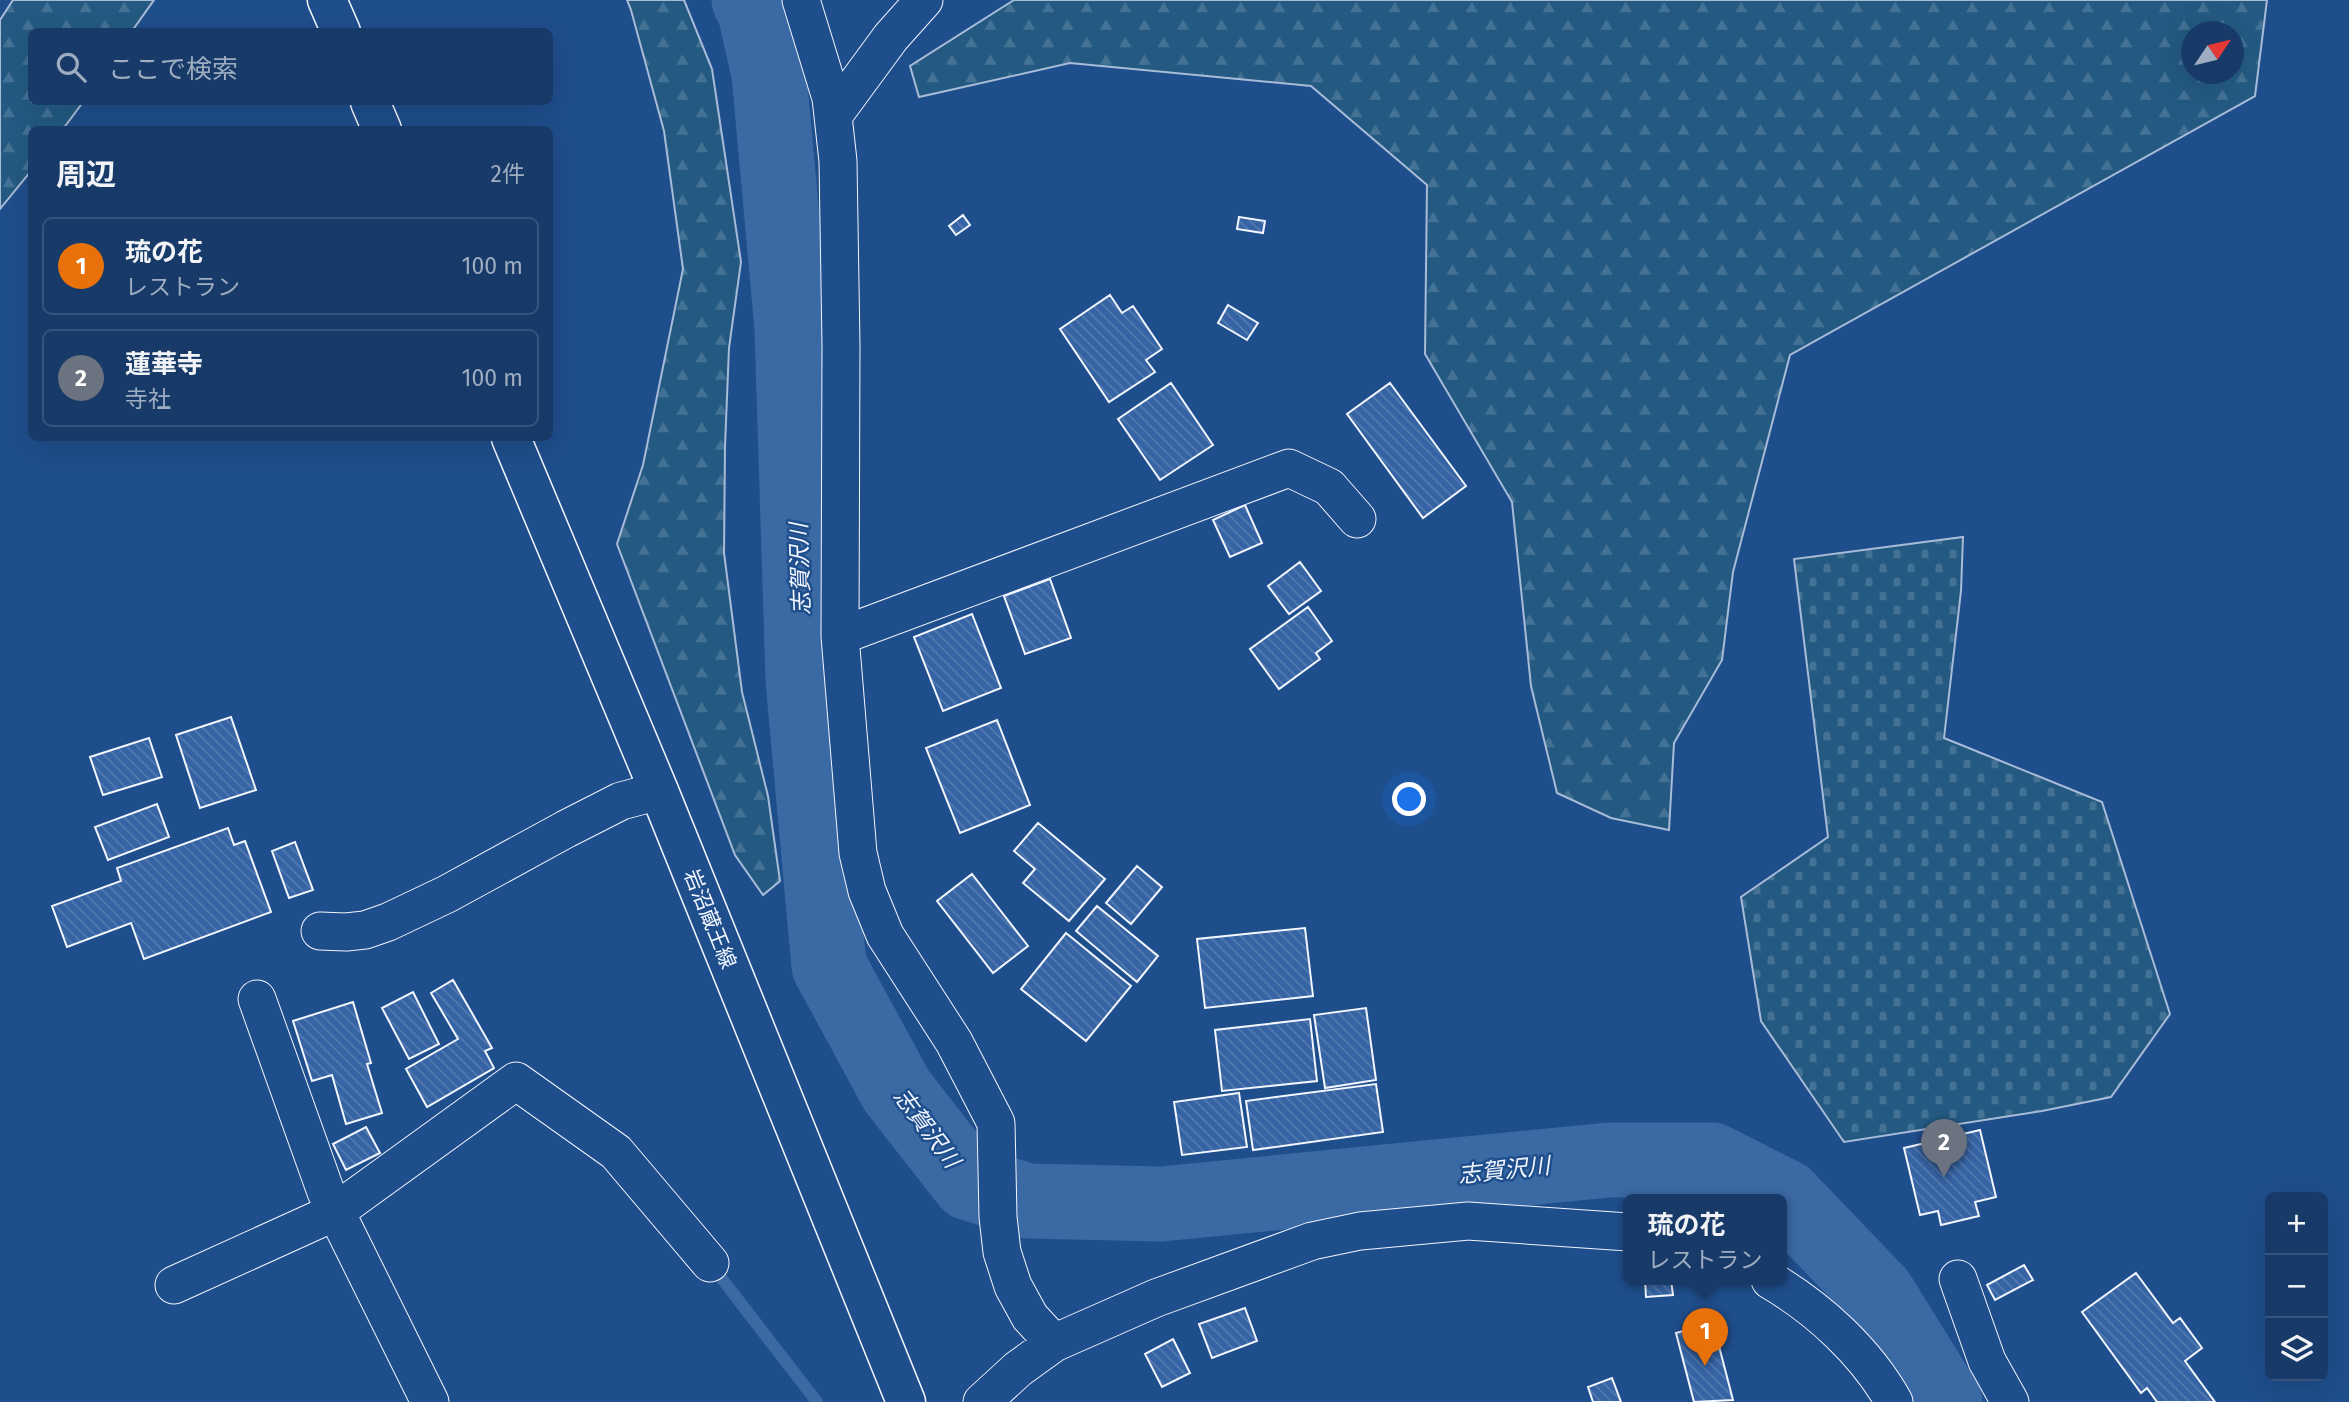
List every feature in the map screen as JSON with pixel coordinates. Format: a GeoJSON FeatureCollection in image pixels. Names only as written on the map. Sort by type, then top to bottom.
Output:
{"type":"FeatureCollection","features":[{"type":"Feature","properties":{"kind":"main road"},"geometry":{"type":"LineString","coordinates":[[327,0],[339,28]]}},
{"type":"Feature","properties":{"kind":"main road"},"geometry":{"type":"LineString","coordinates":[[371,105],[380,126]]}},
{"type":"Feature","properties":{"kind":"main road","name":"岩沼蔵王線"},"geometry":{"type":"LineString","coordinates":[[512,441],[659,791],[906,1402]]}},
{"type":"Feature","properties":{"kind":"street"},"geometry":{"type":"LineString","coordinates":[[801,0],[831,97],[838,161],[841,345],[840,636],[858,853],[867,891],[885,935],[954,1042],[996,1123],[998,1217],[1002,1252],[1013,1286],[1030,1317],[1054,1343]]}},
{"type":"Feature","properties":{"kind":"street"},"geometry":{"type":"LineString","coordinates":[[833,116],[891,37],[924,0]]}},
{"type":"Feature","properties":{"kind":"street"},"geometry":{"type":"LineString","coordinates":[[840,636],[1289,468],[1329,487],[1357,519]]}},
{"type":"Feature","properties":{"kind":"street"},"geometry":{"type":"LineString","coordinates":[[320,931],[346,932],[388,922],[447,894],[610,807],[659,791]]}},
{"type":"Feature","properties":{"kind":"street"},"geometry":{"type":"LineString","coordinates":[[257,999],[335,1212],[430,1402]]}},
{"type":"Feature","properties":{"kind":"street"},"geometry":{"type":"LineString","coordinates":[[174,1285],[335,1212],[516,1081],[616,1152],[710,1263]]}},
{"type":"Feature","properties":{"kind":"street"},"geometry":{"type":"LineString","coordinates":[[982,1402],[1018,1368],[1054,1343],[1156,1298],[1311,1241],[1360,1231],[1468,1221],[1623,1232]]}},
{"type":"Feature","properties":{"kind":"street"},"geometry":{"type":"LineString","coordinates":[[1958,1279],[1987,1361],[2010,1402]]}},
{"type":"Feature","properties":{"kind":"street"},"geometry":{"type":"LineString","coordinates":[[1778,1285],[1826,1321],[1860,1355],[1894,1402]]}},
{"type":"Feature","properties":{"kind":"green space"},"geometry":{"type":"Polygon","coordinates":[[[13,0],[154,0],[134,28],[28,28],[28,105],[81,105],[65,126],[28,126],[28,175],[0,209],[0,20],[13,0]]]}},
{"type":"Feature","properties":{"kind":"green space"},"geometry":{"type":"Polygon","coordinates":[[[627,0],[684,0],[712,69],[741,262],[729,348],[724,553],[742,692],[768,796],[780,881],[763,895],[735,855],[617,544],[643,465],[683,269],[664,131],[627,0]]]}},
{"type":"Feature","properties":{"kind":"green space"},"geometry":{"type":"Polygon","coordinates":[[[1014,0],[2267,0],[2255,96],[1790,355],[1733,572],[1722,660],[1674,743],[1669,830],[1611,818],[1557,793],[1531,686],[1512,502],[1425,354],[1427,185],[1311,86],[1070,63],[919,97],[910,66],[1014,0]]]}},
{"type":"Feature","properties":{"kind":"green space"},"geometry":{"type":"Polygon","coordinates":[[[1963,537],[1961,591],[1944,738],[2102,802],[2170,1014],[2111,1097],[2042,1111],[1844,1142],[1761,1021],[1741,897],[1828,837],[1794,559],[1963,537]]]}},
{"type":"Feature","properties":{"kind":"building"},"geometry":{"type":"Polygon","coordinates":[[[963,215],[970,225],[956,235],[949,226],[963,215]]]}},
{"type":"Feature","properties":{"kind":"building"},"geometry":{"type":"Polygon","coordinates":[[[1239,217],[1265,221],[1263,233],[1237,229],[1239,217]]]}},
{"type":"Feature","properties":{"kind":"building"},"geometry":{"type":"Polygon","coordinates":[[[1110,295],[1122,313],[1133,306],[1162,349],[1146,360],[1155,372],[1109,402],[1060,329],[1110,295]]]}},
{"type":"Feature","properties":{"kind":"building"},"geometry":{"type":"Polygon","coordinates":[[[1228,305],[1258,323],[1247,340],[1218,323],[1228,305]]]}},
{"type":"Feature","properties":{"kind":"building"},"geometry":{"type":"Polygon","coordinates":[[[1171,383],[1213,445],[1160,480],[1118,419],[1171,383]]]}},
{"type":"Feature","properties":{"kind":"building"},"geometry":{"type":"Polygon","coordinates":[[[1390,383],[1466,486],[1423,518],[1347,414],[1390,383]]]}},
{"type":"Feature","properties":{"kind":"building"},"geometry":{"type":"Polygon","coordinates":[[[1245,505],[1262,543],[1230,557],[1213,520],[1245,505]]]}},
{"type":"Feature","properties":{"kind":"building"},"geometry":{"type":"Polygon","coordinates":[[[1300,562],[1321,591],[1289,614],[1268,586],[1300,562]]]}},
{"type":"Feature","properties":{"kind":"building"},"geometry":{"type":"Polygon","coordinates":[[[1050,579],[1071,638],[1025,654],[1004,596],[1050,579]]]}},
{"type":"Feature","properties":{"kind":"building"},"geometry":{"type":"Polygon","coordinates":[[[1308,607],[1332,641],[1316,653],[1320,659],[1279,689],[1250,649],[1308,607]]]}},
{"type":"Feature","properties":{"kind":"building"},"geometry":{"type":"Polygon","coordinates":[[[972,614],[1001,688],[943,711],[914,637],[972,614]]]}},
{"type":"Feature","properties":{"kind":"building"},"geometry":{"type":"Polygon","coordinates":[[[231,717],[256,790],[200,808],[176,735],[231,717]]]}},
{"type":"Feature","properties":{"kind":"building"},"geometry":{"type":"Polygon","coordinates":[[[997,720],[1030,805],[960,833],[926,748],[997,720]]]}},
{"type":"Feature","properties":{"kind":"building"},"geometry":{"type":"Polygon","coordinates":[[[149,738],[162,777],[103,795],[90,757],[149,738]]]}},
{"type":"Feature","properties":{"kind":"building"},"geometry":{"type":"Polygon","coordinates":[[[157,804],[169,837],[108,860],[95,827],[157,804]]]}},
{"type":"Feature","properties":{"kind":"building"},"geometry":{"type":"Polygon","coordinates":[[[1038,823],[1105,879],[1069,921],[1023,883],[1035,869],[1014,851],[1038,823]]]}},
{"type":"Feature","properties":{"kind":"building"},"geometry":{"type":"Polygon","coordinates":[[[228,828],[234,845],[245,841],[271,912],[144,959],[131,923],[67,947],[52,906],[121,881],[117,868],[228,828]]]}},
{"type":"Feature","properties":{"kind":"building"},"geometry":{"type":"Polygon","coordinates":[[[295,842],[313,890],[289,898],[272,851],[295,842]]]}},
{"type":"Feature","properties":{"kind":"building"},"geometry":{"type":"Polygon","coordinates":[[[1137,866],[1162,887],[1131,924],[1106,903],[1137,866]]]}},
{"type":"Feature","properties":{"kind":"building"},"geometry":{"type":"Polygon","coordinates":[[[972,874],[1028,946],[993,973],[937,901],[972,874]]]}},
{"type":"Feature","properties":{"kind":"building"},"geometry":{"type":"Polygon","coordinates":[[[1097,906],[1158,956],[1137,982],[1076,931],[1097,906]]]}},
{"type":"Feature","properties":{"kind":"building"},"geometry":{"type":"Polygon","coordinates":[[[1305,928],[1313,996],[1205,1008],[1197,939],[1305,928]]]}},
{"type":"Feature","properties":{"kind":"building"},"geometry":{"type":"Polygon","coordinates":[[[1066,933],[1131,986],[1086,1041],[1021,989],[1066,933]]]}},
{"type":"Feature","properties":{"kind":"building"},"geometry":{"type":"Polygon","coordinates":[[[453,980],[492,1048],[485,1051],[494,1068],[427,1107],[406,1069],[458,1039],[431,993],[453,980]]]}},
{"type":"Feature","properties":{"kind":"building"},"geometry":{"type":"Polygon","coordinates":[[[413,992],[439,1044],[409,1059],[382,1008],[413,992]]]}},
{"type":"Feature","properties":{"kind":"building"},"geometry":{"type":"Polygon","coordinates":[[[353,1002],[371,1063],[367,1064],[382,1113],[346,1124],[332,1075],[312,1081],[293,1021],[353,1002]]]}},
{"type":"Feature","properties":{"kind":"building"},"geometry":{"type":"Polygon","coordinates":[[[1366,1008],[1376,1080],[1325,1088],[1314,1015],[1366,1008]]]}},
{"type":"Feature","properties":{"kind":"building"},"geometry":{"type":"Polygon","coordinates":[[[1310,1019],[1317,1081],[1222,1091],[1215,1030],[1310,1019]]]}},
{"type":"Feature","properties":{"kind":"building"},"geometry":{"type":"Polygon","coordinates":[[[1376,1084],[1383,1132],[1253,1150],[1246,1101],[1376,1084]]]}},
{"type":"Feature","properties":{"kind":"building"},"geometry":{"type":"Polygon","coordinates":[[[1239,1093],[1247,1147],[1182,1155],[1174,1102],[1239,1093]]]}},
{"type":"Feature","properties":{"kind":"building"},"geometry":{"type":"Polygon","coordinates":[[[366,1127],[380,1153],[346,1170],[333,1144],[366,1127]]]}},
{"type":"Feature","properties":{"kind":"building"},"geometry":{"type":"Polygon","coordinates":[[[1980,1130],[1996,1197],[1975,1202],[1979,1216],[1941,1225],[1938,1211],[1920,1215],[1904,1148],[1980,1130]]]}},
{"type":"Feature","properties":{"kind":"building"},"geometry":{"type":"Polygon","coordinates":[[[2024,1265],[2033,1280],[1995,1300],[1987,1285],[2024,1265]]]}},
{"type":"Feature","properties":{"kind":"building"},"geometry":{"type":"Polygon","coordinates":[[[2136,1273],[2173,1323],[2180,1318],[2202,1348],[2185,1361],[2215,1402],[2157,1402],[2147,1388],[2141,1393],[2082,1312],[2136,1273]]]}},
{"type":"Feature","properties":{"kind":"building"},"geometry":{"type":"Polygon","coordinates":[[[1645,1285],[1672,1285],[1673,1295],[1646,1297],[1645,1285]]]}},
{"type":"Feature","properties":{"kind":"building"},"geometry":{"type":"Polygon","coordinates":[[[1245,1308],[1257,1341],[1212,1358],[1199,1324],[1245,1308]]]}},
{"type":"Feature","properties":{"kind":"building"},"geometry":{"type":"Polygon","coordinates":[[[1713,1323],[1733,1400],[1694,1402],[1676,1333],[1713,1323]]]}},
{"type":"Feature","properties":{"kind":"building"},"geometry":{"type":"Polygon","coordinates":[[[1173,1339],[1190,1373],[1162,1387],[1145,1354],[1173,1339]]]}},
{"type":"Feature","properties":{"kind":"building"},"geometry":{"type":"Polygon","coordinates":[[[1612,1378],[1621,1402],[1593,1402],[1588,1387],[1612,1378]]]}},
{"type":"Feature","properties":{"kind":"waterway","name":"志賀沢川"},"geometry":{"type":"LineString","coordinates":[[749,0],[755,12],[769,74],[792,329],[803,680],[829,966],[897,1091],[969,1183],[1028,1201],[1161,1204],[1609,1160],[1712,1160],[1779,1194]]}},
{"type":"Feature","properties":{"kind":"waterway","name":"志賀沢川"},"geometry":{"type":"LineString","coordinates":[[1787,1199],[1878,1294],[1945,1402]]}},
{"type":"Feature","properties":{"kind":"waterway"},"geometry":{"type":"LineString","coordinates":[[712,1266],[817,1402]]}},
{"type":"Feature","properties":{"kind":"place","name":"蓮華寺"},"geometry":{"type":"Point","coordinates":[1944,1177]}},
{"type":"Feature","properties":{"kind":"place","name":"琉の花"},"geometry":{"type":"Point","coordinates":[1705,1366]}}]}
